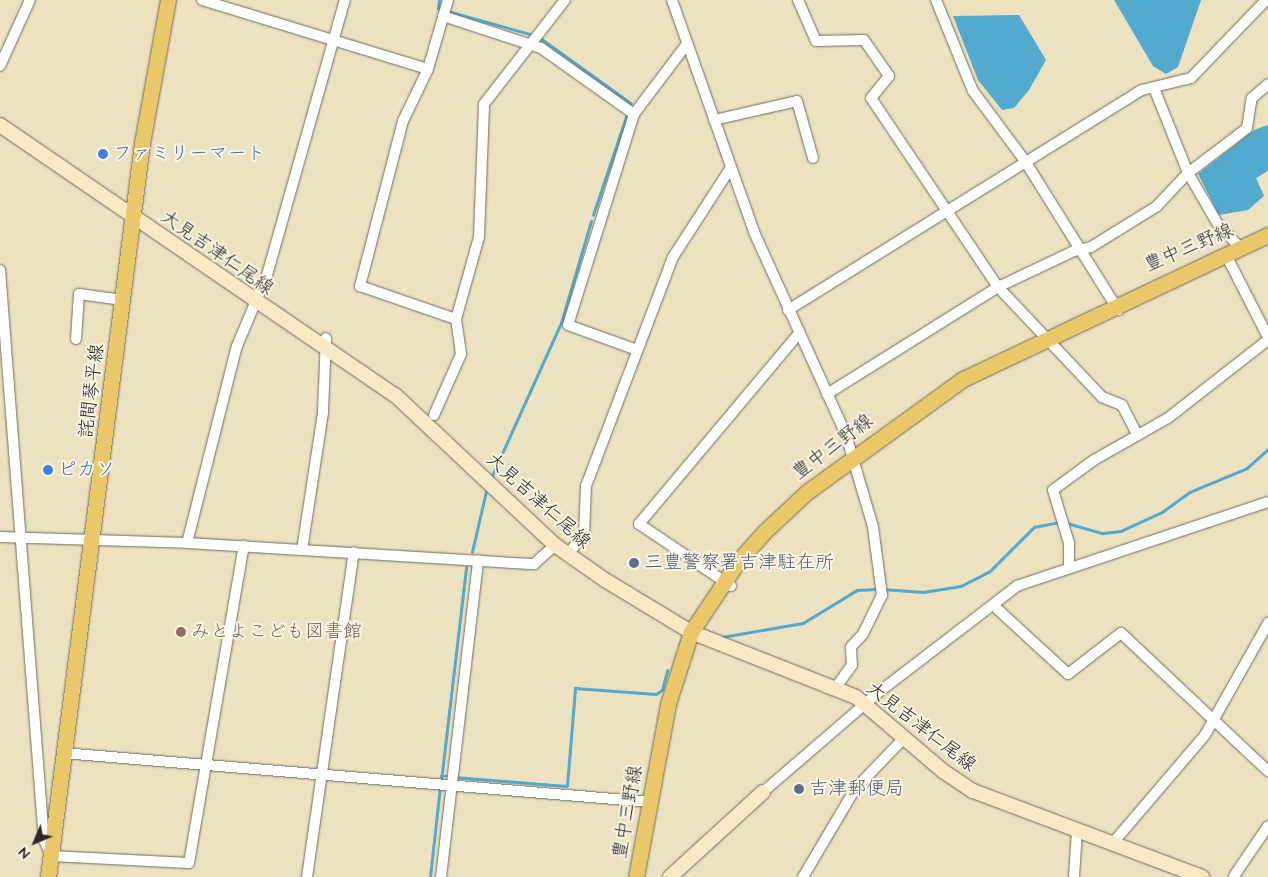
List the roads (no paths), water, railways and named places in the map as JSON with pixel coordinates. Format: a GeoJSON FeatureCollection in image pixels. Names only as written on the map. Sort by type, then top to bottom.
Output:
{"type":"FeatureCollection","features":[{"type":"Feature","properties":{"kind":"main road","name":"詫間琴平線"},"geometry":{"type":"LineString","coordinates":[[48,877],[133,217],[168,0]]}},
{"type":"Feature","properties":{"kind":"main road","name":"大見吉津仁尾線"},"geometry":{"type":"LineString","coordinates":[[0,125],[257,304],[326,343],[395,395],[555,545],[691,632],[835,688],[866,704],[974,791],[1202,877]]}},
{"type":"Feature","properties":{"kind":"main road","name":"豊中三野線"},"geometry":{"type":"LineString","coordinates":[[636,877],[668,704],[691,632],[778,518],[854,456],[943,390],[1045,337],[1117,307],[1268,235]]}},
{"type":"Feature","properties":{"kind":"main road"},"geometry":{"type":"LineString","coordinates":[[670,877],[763,792]]}},
{"type":"Feature","properties":{"kind":"street"},"geometry":{"type":"LineString","coordinates":[[0,66],[30,0]]}},
{"type":"Feature","properties":{"kind":"street"},"geometry":{"type":"LineString","coordinates":[[202,0],[428,69]]}},
{"type":"Feature","properties":{"kind":"street"},"geometry":{"type":"LineString","coordinates":[[187,542],[237,346],[257,304],[345,0]]}},
{"type":"Feature","properties":{"kind":"street"},"geometry":{"type":"LineString","coordinates":[[448,0],[428,69],[403,121],[360,286],[456,319]]}},
{"type":"Feature","properties":{"kind":"street"},"geometry":{"type":"LineString","coordinates":[[434,415],[460,360],[456,319],[479,237],[484,104],[565,0]]}},
{"type":"Feature","properties":{"kind":"street"},"geometry":{"type":"LineString","coordinates":[[672,0],[730,168],[788,310],[828,394],[854,456],[873,527],[882,595],[863,634],[850,647],[852,665],[835,688]]}},
{"type":"Feature","properties":{"kind":"street"},"geometry":{"type":"LineString","coordinates":[[798,0],[816,41],[864,40],[889,76],[871,98],[998,287],[1102,397],[1122,404],[1137,435]]}},
{"type":"Feature","properties":{"kind":"street"},"geometry":{"type":"LineString","coordinates":[[936,0],[973,91],[1026,162],[1117,307]]}},
{"type":"Feature","properties":{"kind":"street"},"geometry":{"type":"LineString","coordinates":[[788,310],[947,209],[1142,90],[1191,78],[1266,0]]}},
{"type":"Feature","properties":{"kind":"street"},"geometry":{"type":"LineString","coordinates":[[443,16],[533,42],[634,114]]}},
{"type":"Feature","properties":{"kind":"street"},"geometry":{"type":"LineString","coordinates":[[637,350],[568,325],[634,114],[687,44]]}},
{"type":"Feature","properties":{"kind":"street"},"geometry":{"type":"LineString","coordinates":[[828,394],[998,287],[1081,249],[1157,206],[1188,172],[1247,128],[1252,98],[1268,84]]}},
{"type":"Feature","properties":{"kind":"street"},"geometry":{"type":"LineString","coordinates":[[1154,88],[1188,172],[1219,226],[1241,248]]}},
{"type":"Feature","properties":{"kind":"street"},"geometry":{"type":"LineString","coordinates":[[714,120],[797,101],[813,158]]}},
{"type":"Feature","properties":{"kind":"street"},"geometry":{"type":"LineString","coordinates":[[567,554],[584,535],[586,486],[674,257],[730,168]]}},
{"type":"Feature","properties":{"kind":"street"},"geometry":{"type":"LineString","coordinates":[[1069,567],[1069,543],[1053,490],[1137,435],[1168,418],[1268,338],[1226,255]]}},
{"type":"Feature","properties":{"kind":"street"},"geometry":{"type":"LineString","coordinates":[[0,270],[5,405],[20,537],[44,840],[51,856],[186,865],[244,546]]}},
{"type":"Feature","properties":{"kind":"street"},"geometry":{"type":"LineString","coordinates":[[76,338],[79,294],[123,300]]}},
{"type":"Feature","properties":{"kind":"street"},"geometry":{"type":"LineString","coordinates":[[728,584],[639,524],[798,333]]}},
{"type":"Feature","properties":{"kind":"street"},"geometry":{"type":"LineString","coordinates":[[302,550],[323,412],[326,343]]}},
{"type":"Feature","properties":{"kind":"street"},"geometry":{"type":"LineString","coordinates":[[763,792],[866,704],[1017,586],[1069,567],[1268,502]]}},
{"type":"Feature","properties":{"kind":"street"},"geometry":{"type":"LineString","coordinates":[[0,537],[187,542],[534,564],[555,545]]}},
{"type":"Feature","properties":{"kind":"street"},"geometry":{"type":"LineString","coordinates":[[307,877],[354,552]]}},
{"type":"Feature","properties":{"kind":"street"},"geometry":{"type":"LineString","coordinates":[[441,877],[478,560]]}},
{"type":"Feature","properties":{"kind":"street"},"geometry":{"type":"LineString","coordinates":[[993,605],[1068,674],[1121,634],[1213,717],[1268,771]]}},
{"type":"Feature","properties":{"kind":"street"},"geometry":{"type":"LineString","coordinates":[[1112,844],[1189,756],[1268,623]]}},
{"type":"Feature","properties":{"kind":"street"},"geometry":{"type":"LineString","coordinates":[[803,877],[855,789],[905,737]]}},
{"type":"Feature","properties":{"kind":"street"},"geometry":{"type":"LineString","coordinates":[[63,753],[650,802]]}},
{"type":"Feature","properties":{"kind":"street"},"geometry":{"type":"LineString","coordinates":[[1234,876],[1268,826]]}},
{"type":"Feature","properties":{"kind":"street"},"geometry":{"type":"LineString","coordinates":[[1074,877],[1077,830]]}},
{"type":"Feature","properties":{"kind":"water"},"geometry":{"type":"Polygon","coordinates":[[[1114,0],[1201,0],[1178,67],[1166,74],[1153,66],[1114,0]]]}},
{"type":"Feature","properties":{"kind":"water"},"geometry":{"type":"Polygon","coordinates":[[[1019,15],[1046,60],[1029,90],[1014,108],[1002,110],[978,80],[953,16],[1019,15]]]}},
{"type":"Feature","properties":{"kind":"water"},"geometry":{"type":"Polygon","coordinates":[[[1268,125],[1268,171],[1256,178],[1264,196],[1248,210],[1219,215],[1198,174],[1254,130],[1268,125]]]}},
{"type":"Feature","properties":{"kind":"waterway"},"geometry":{"type":"LineString","coordinates":[[438,9],[439,0]]}},
{"type":"Feature","properties":{"kind":"waterway"},"geometry":{"type":"LineString","coordinates":[[451,12],[534,35]]}},
{"type":"Feature","properties":{"kind":"waterway"},"geometry":{"type":"LineString","coordinates":[[539,37],[631,103]]}},
{"type":"Feature","properties":{"kind":"waterway"},"geometry":{"type":"LineString","coordinates":[[593,215],[626,117]]}},
{"type":"Feature","properties":{"kind":"waterway"},"geometry":{"type":"LineString","coordinates":[[491,478],[561,323],[591,221]]}},
{"type":"Feature","properties":{"kind":"waterway"},"geometry":{"type":"LineString","coordinates":[[1067,523],[1103,533],[1121,531],[1162,512],[1190,492],[1247,468],[1268,449]]}},
{"type":"Feature","properties":{"kind":"waterway"},"geometry":{"type":"LineString","coordinates":[[472,552],[487,487]]}},
{"type":"Feature","properties":{"kind":"waterway"},"geometry":{"type":"LineString","coordinates":[[883,589],[923,592],[961,586],[989,572],[1034,527],[1059,522]]}},
{"type":"Feature","properties":{"kind":"waterway"},"geometry":{"type":"LineString","coordinates":[[441,781],[466,567]]}},
{"type":"Feature","properties":{"kind":"waterway"},"geometry":{"type":"LineString","coordinates":[[722,637],[803,623],[857,590],[877,589]]}},
{"type":"Feature","properties":{"kind":"waterway"},"geometry":{"type":"LineString","coordinates":[[455,777],[567,786],[575,688],[656,694],[662,690],[667,671]]}},
{"type":"Feature","properties":{"kind":"waterway"},"geometry":{"type":"LineString","coordinates":[[441,776],[450,776]]}},
{"type":"Feature","properties":{"kind":"waterway"},"geometry":{"type":"LineString","coordinates":[[430,877],[440,787]]}},
{"type":"Feature","properties":{"kind":"place","name":"ファミリーマート"},"geometry":{"type":"Point","coordinates":[103,154]}},
{"type":"Feature","properties":{"kind":"place","name":"ピカソ"},"geometry":{"type":"Point","coordinates":[48,470]}},
{"type":"Feature","properties":{"kind":"place","name":"三豊警察署吉津駐在所"},"geometry":{"type":"Point","coordinates":[634,563]}},
{"type":"Feature","properties":{"kind":"place","name":"みとよこども図書館"},"geometry":{"type":"Point","coordinates":[181,632]}},
{"type":"Feature","properties":{"kind":"place","name":"吉津郵便局"},"geometry":{"type":"Point","coordinates":[799,789]}}]}
